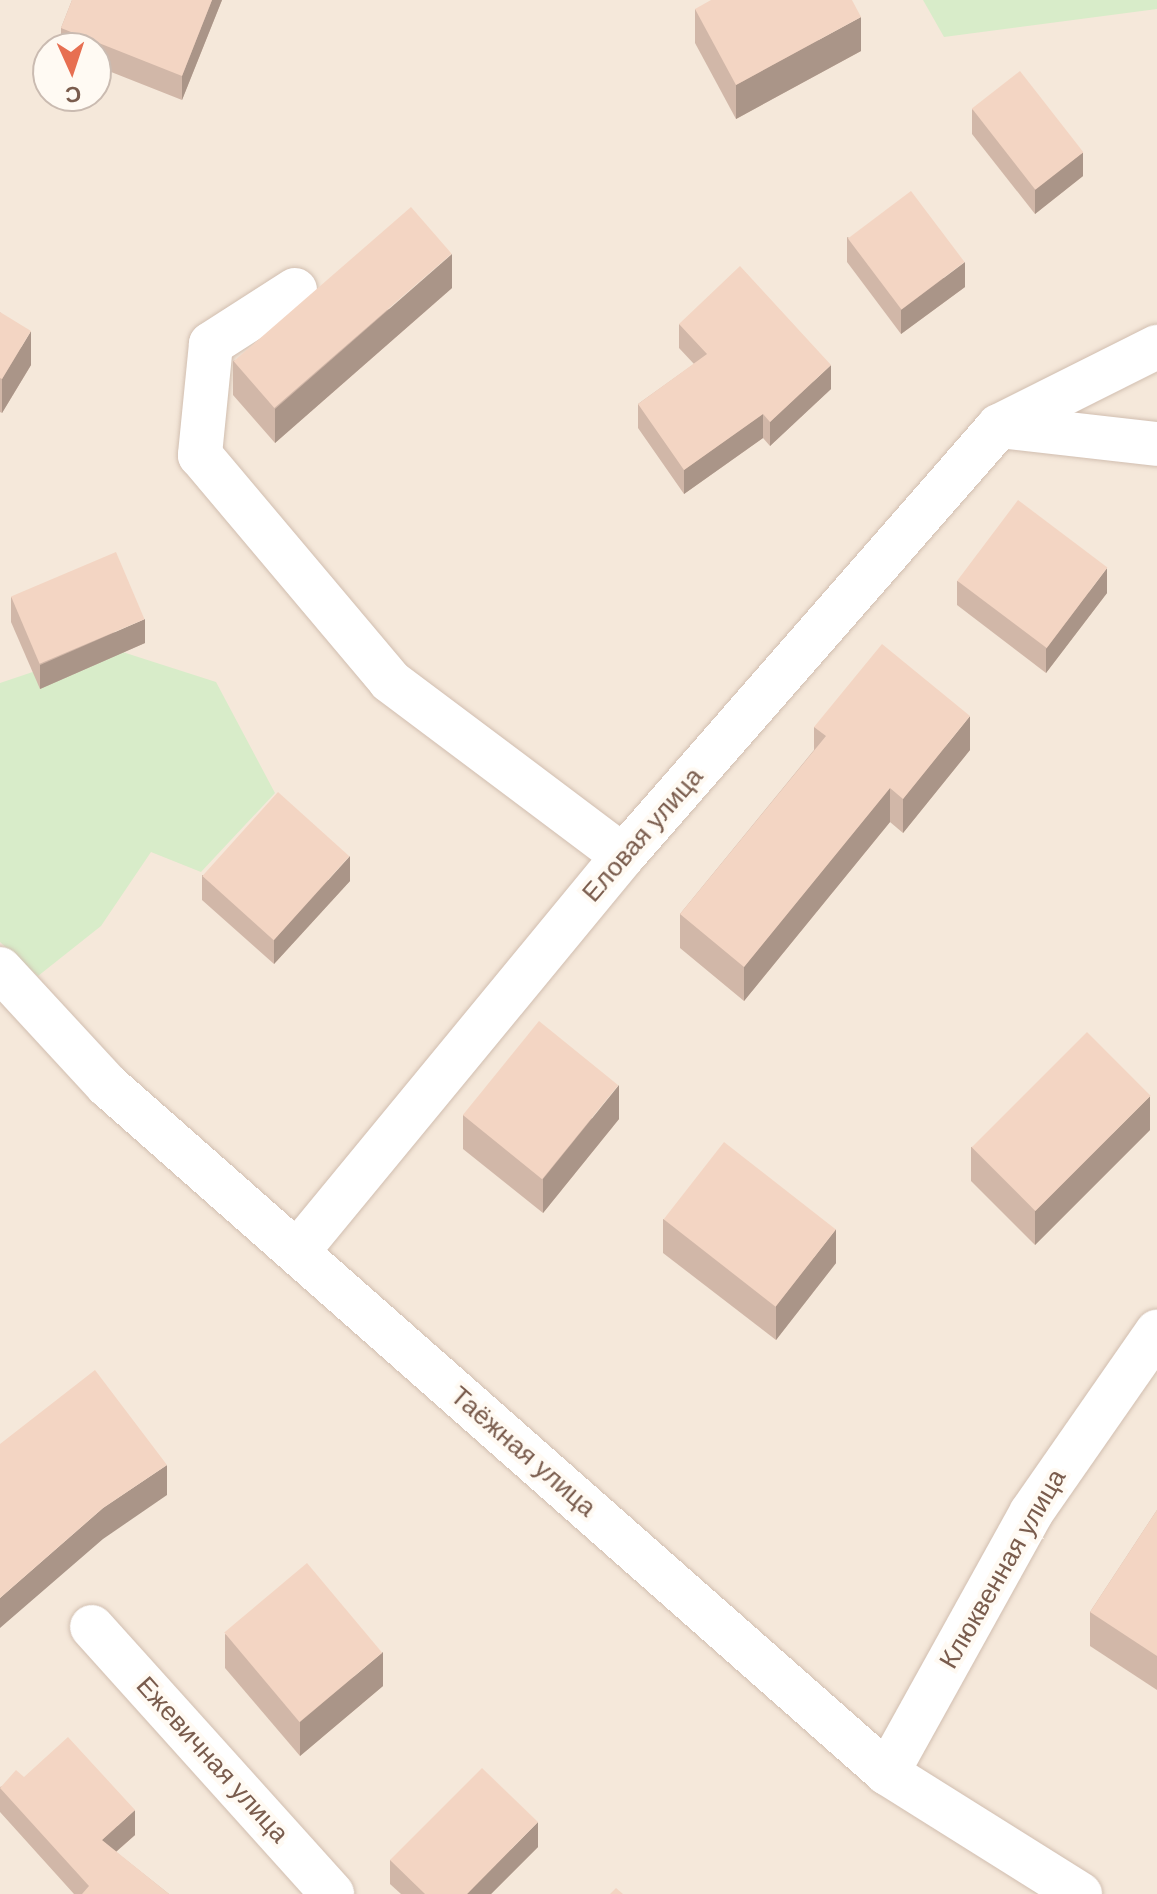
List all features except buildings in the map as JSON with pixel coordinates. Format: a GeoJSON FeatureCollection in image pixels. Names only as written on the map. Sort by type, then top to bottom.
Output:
{"type":"FeatureCollection","features":[{"type":"Feature","properties":{"kind":"street"},"geometry":{"type":"LineString","coordinates":[[295,290],[211,344],[200,455],[390,681],[623,856]]}},
{"type":"Feature","properties":{"kind":"street","name":"Еловая улица"},"geometry":{"type":"LineString","coordinates":[[297,1252],[623,856],[999,426],[1157,347]]}},
{"type":"Feature","properties":{"kind":"street"},"geometry":{"type":"LineString","coordinates":[[999,426],[1157,444]]}},
{"type":"Feature","properties":{"kind":"street","name":"Таёжная улица"},"geometry":{"type":"LineString","coordinates":[[0,969],[107,1085],[887,1773],[1080,1894]]}},
{"type":"Feature","properties":{"kind":"street","name":"Клюквенная улица"},"geometry":{"type":"LineString","coordinates":[[887,1773],[1031,1513],[1157,1332]]}},
{"type":"Feature","properties":{"kind":"street","name":"Ежевичная улица"},"geometry":{"type":"LineString","coordinates":[[92,1627],[332,1894]]}},
{"type":"Feature","properties":{"kind":"shaded area"},"geometry":{"type":"Polygon","coordinates":[[[0,0],[1157,0],[1157,1894],[0,1894],[0,0]]]}},
{"type":"Feature","properties":{"kind":"green space"},"geometry":{"type":"Polygon","coordinates":[[[923,0],[1157,0],[1157,9],[944,37],[923,0]]]}},
{"type":"Feature","properties":{"kind":"green space"},"geometry":{"type":"Polygon","coordinates":[[[107,647],[216,682],[275,793],[201,872],[151,852],[101,926],[38,976],[0,942],[0,683],[107,647]]]}}]}
